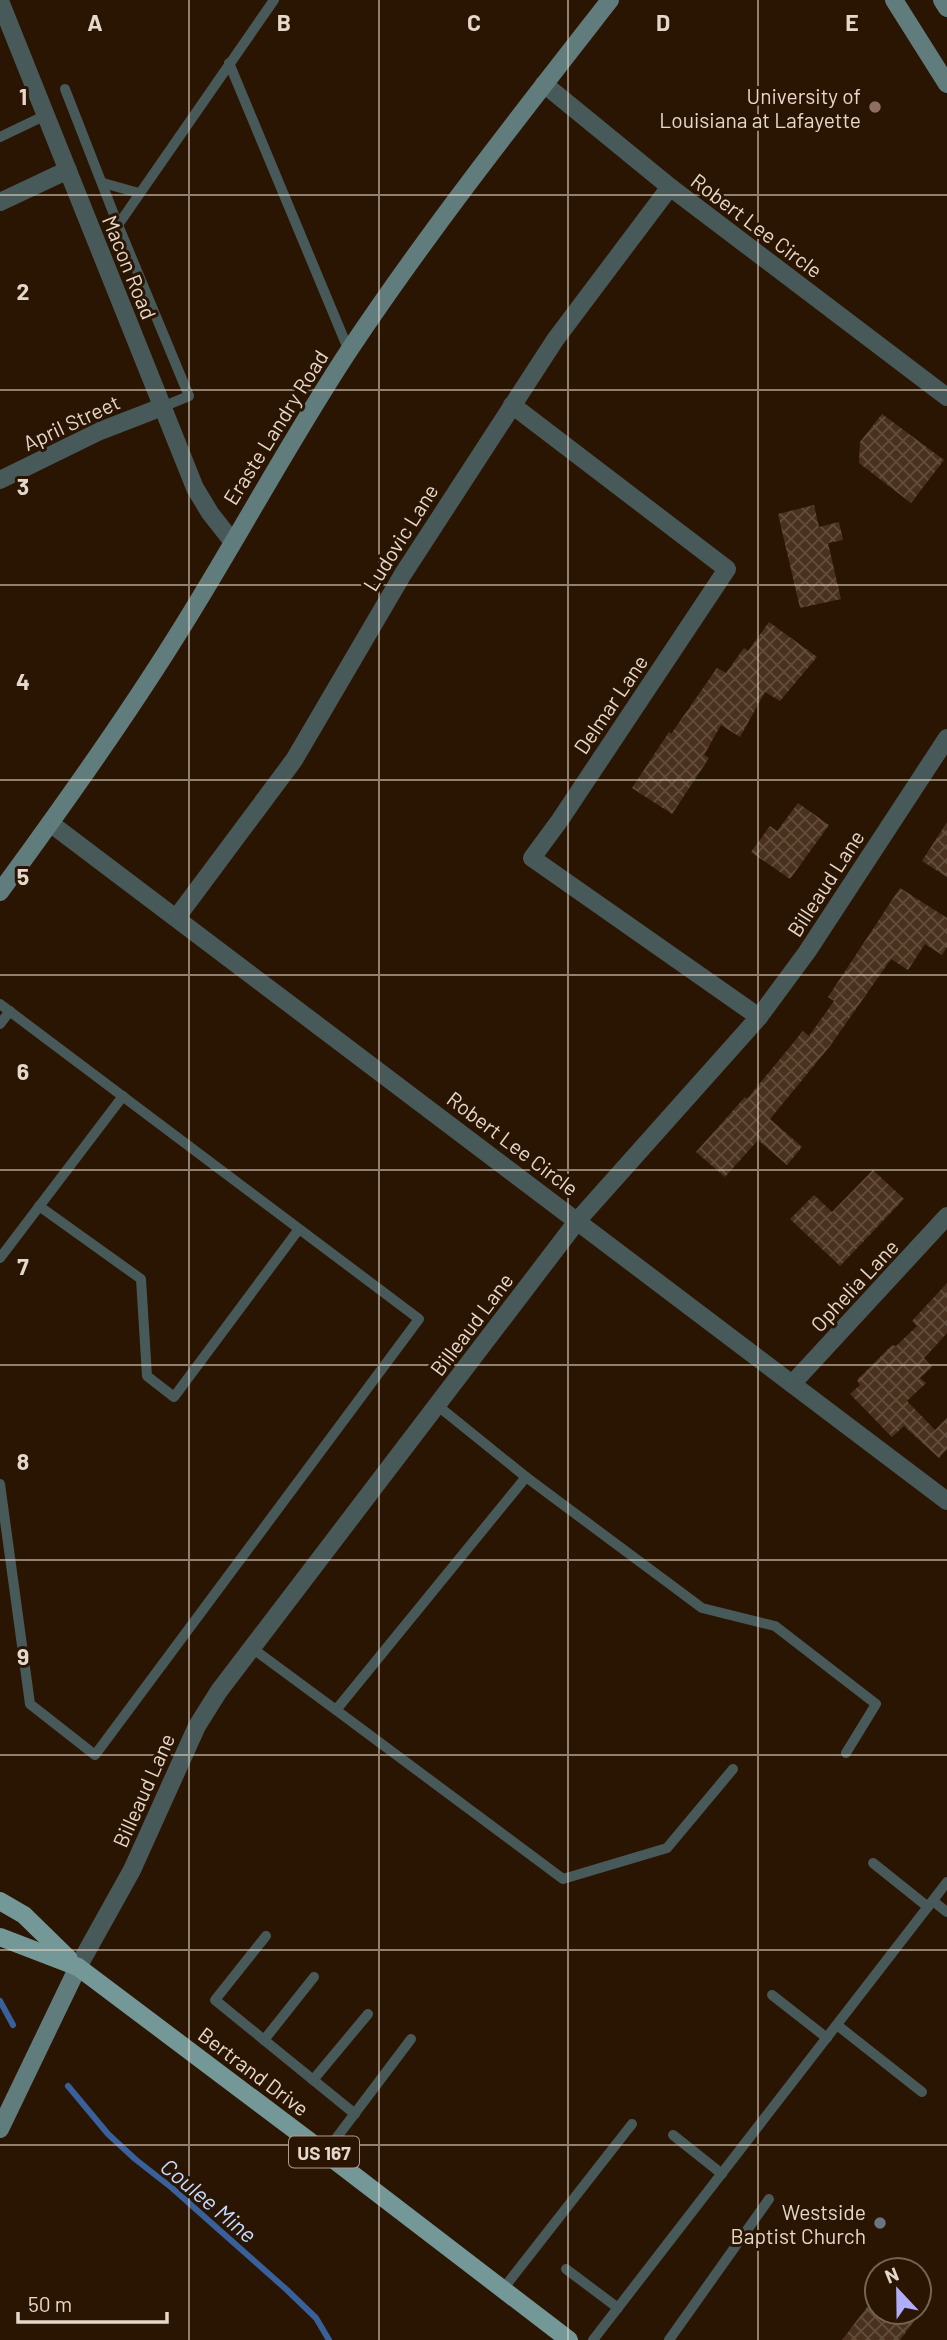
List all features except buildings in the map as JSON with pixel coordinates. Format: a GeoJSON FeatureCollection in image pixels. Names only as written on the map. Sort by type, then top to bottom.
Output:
{"type":"FeatureCollection","features":[{"type":"Feature","properties":{"kind":"main road","name":"US 167"},"geometry":{"type":"LineString","coordinates":[[0,1901],[24,1915],[78,1967]]}},
{"type":"Feature","properties":{"kind":"main road","name":"Bertrand Drive"},"geometry":{"type":"LineString","coordinates":[[0,1937],[78,1967],[569,2340]]}},
{"type":"Feature","properties":{"kind":"street","name":"Eraste Landry Road"},"geometry":{"type":"LineString","coordinates":[[0,892],[107,743],[177,636],[349,351],[475,175],[610,0]]}},
{"type":"Feature","properties":{"kind":"street"},"geometry":{"type":"LineString","coordinates":[[894,0],[947,84]]}},
{"type":"Feature","properties":{"kind":"street"},"geometry":{"type":"LineString","coordinates":[[942,0],[947,8]]}},
{"type":"Feature","properties":{"kind":"street","name":"Macon Road"},"geometry":{"type":"LineString","coordinates":[[0,1],[195,488],[232,541]]}},
{"type":"Feature","properties":{"kind":"street","name":"Robert Lee Circle"},"geometry":{"type":"LineString","coordinates":[[544,84],[670,187],[947,397]]}},
{"type":"Feature","properties":{"kind":"street"},"geometry":{"type":"LineString","coordinates":[[0,202],[68,170]]}},
{"type":"Feature","properties":{"kind":"street","name":"Ludovic Lane"},"geometry":{"type":"LineString","coordinates":[[177,917],[294,760],[403,574],[555,341],[670,187]]}},
{"type":"Feature","properties":{"kind":"street","name":"Delmar Lane"},"geometry":{"type":"LineString","coordinates":[[512,405],[727,569],[532,858],[759,1017]]}},
{"type":"Feature","properties":{"kind":"street","name":"April Street"},"geometry":{"type":"LineString","coordinates":[[0,480],[100,431],[162,407]]}},
{"type":"Feature","properties":{"kind":"street","name":"Billeaud Lane"},"geometry":{"type":"LineString","coordinates":[[78,1967],[132,1870],[197,1726],[219,1691],[578,1220],[759,1017],[807,952],[947,738]]}},
{"type":"Feature","properties":{"kind":"street","name":"Robert Lee Circle"},"geometry":{"type":"LineString","coordinates":[[50,823],[947,1501]]}},
{"type":"Feature","properties":{"kind":"street","name":"Ophelia Lane"},"geometry":{"type":"LineString","coordinates":[[792,1384],[947,1216]]}},
{"type":"Feature","properties":{"kind":"street"},"geometry":{"type":"LineString","coordinates":[[2,2121],[78,1967]]}},
{"type":"Feature","properties":{"kind":"lane"},"geometry":{"type":"LineString","coordinates":[[118,225],[274,0]]}},
{"type":"Feature","properties":{"kind":"lane"},"geometry":{"type":"LineString","coordinates":[[229,63],[349,351]]}},
{"type":"Feature","properties":{"kind":"lane"},"geometry":{"type":"LineString","coordinates":[[65,89],[189,396],[162,407]]}},
{"type":"Feature","properties":{"kind":"lane"},"geometry":{"type":"LineString","coordinates":[[0,137],[46,115]]}},
{"type":"Feature","properties":{"kind":"lane"},"geometry":{"type":"LineString","coordinates":[[103,183],[139,192]]}},
{"type":"Feature","properties":{"kind":"lane"},"geometry":{"type":"LineString","coordinates":[[0,1004],[419,1319],[95,1755],[30,1704],[0,1483]]}},
{"type":"Feature","properties":{"kind":"lane"},"geometry":{"type":"LineString","coordinates":[[0,1024],[10,1011]]}},
{"type":"Feature","properties":{"kind":"lane"},"geometry":{"type":"LineString","coordinates":[[0,1258],[123,1096]]}},
{"type":"Feature","properties":{"kind":"lane"},"geometry":{"type":"LineString","coordinates":[[39,1206],[141,1279],[147,1376],[174,1397],[299,1229]]}},
{"type":"Feature","properties":{"kind":"lane"},"geometry":{"type":"LineString","coordinates":[[438,1406],[526,1476],[702,1608],[775,1626],[876,1704],[846,1753]]}},
{"type":"Feature","properties":{"kind":"lane"},"geometry":{"type":"LineString","coordinates":[[336,1710],[526,1476]]}},
{"type":"Feature","properties":{"kind":"lane"},"geometry":{"type":"LineString","coordinates":[[252,1648],[563,1879],[667,1848],[733,1769]]}},
{"type":"Feature","properties":{"kind":"lane"},"geometry":{"type":"LineString","coordinates":[[873,1863],[930,1904],[947,1912]]}},
{"type":"Feature","properties":{"kind":"lane"},"geometry":{"type":"LineString","coordinates":[[593,2340],[947,1882]]}},
{"type":"Feature","properties":{"kind":"lane"},"geometry":{"type":"LineString","coordinates":[[267,1936],[215,2000],[355,2114]]}},
{"type":"Feature","properties":{"kind":"lane"},"geometry":{"type":"LineString","coordinates":[[264,2040],[314,1977]]}},
{"type":"Feature","properties":{"kind":"lane"},"geometry":{"type":"LineString","coordinates":[[772,1995],[827,2038]]}},
{"type":"Feature","properties":{"kind":"lane"},"geometry":{"type":"LineString","coordinates":[[313,2080],[368,2014]]}},
{"type":"Feature","properties":{"kind":"lane"},"geometry":{"type":"LineString","coordinates":[[837,2025],[922,2092]]}},
{"type":"Feature","properties":{"kind":"lane"},"geometry":{"type":"LineString","coordinates":[[326,2153],[411,2039]]}},
{"type":"Feature","properties":{"kind":"lane"},"geometry":{"type":"LineString","coordinates":[[503,2289],[632,2124]]}},
{"type":"Feature","properties":{"kind":"lane"},"geometry":{"type":"LineString","coordinates":[[673,2135],[722,2174]]}},
{"type":"Feature","properties":{"kind":"lane"},"geometry":{"type":"LineString","coordinates":[[668,2340],[769,2199]]}},
{"type":"Feature","properties":{"kind":"lane"},"geometry":{"type":"LineString","coordinates":[[566,2269],[618,2308]]}},
{"type":"Feature","properties":{"kind":"waterway","name":"Coulee Mine"},"geometry":{"type":"LineString","coordinates":[[0,2001],[13,2025]]}},
{"type":"Feature","properties":{"kind":"waterway","name":"Coulee Mine"},"geometry":{"type":"LineString","coordinates":[[68,2086],[108,2134],[316,2318],[329,2340]]}},
{"type":"Feature","properties":{"kind":"place","name":"University of Louisiana at Lafayette"},"geometry":{"type":"Point","coordinates":[875,107]}},
{"type":"Feature","properties":{"kind":"place","name":"Westside Baptist Church"},"geometry":{"type":"Point","coordinates":[880,2223]}}]}
